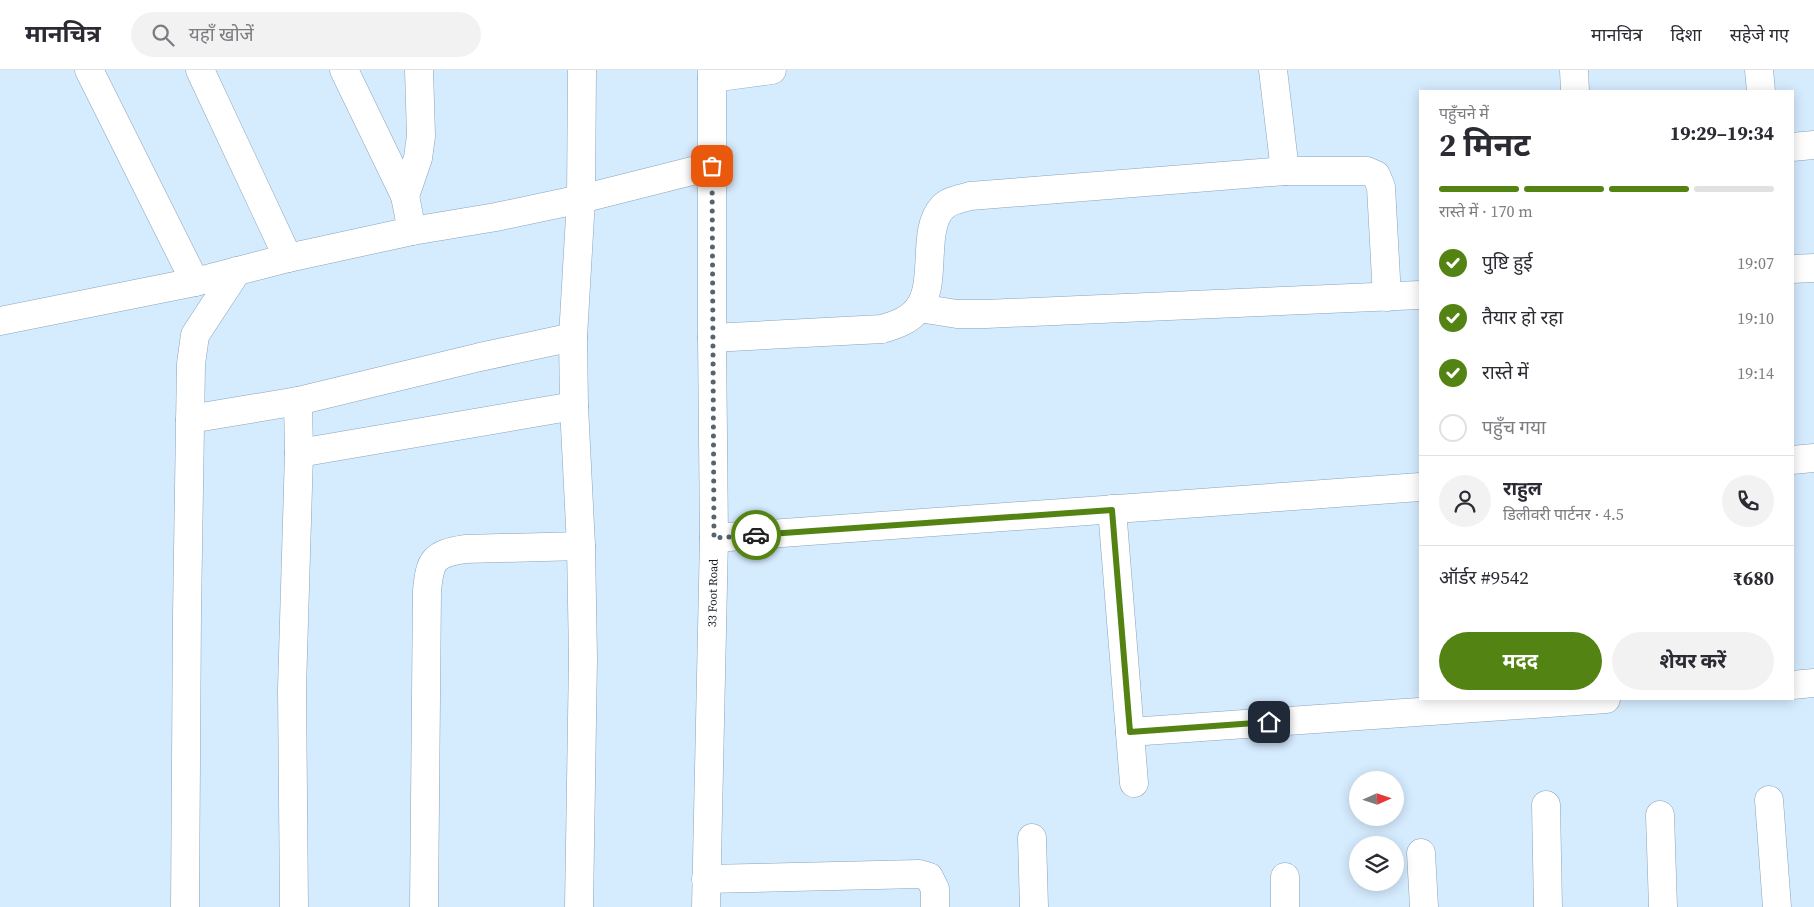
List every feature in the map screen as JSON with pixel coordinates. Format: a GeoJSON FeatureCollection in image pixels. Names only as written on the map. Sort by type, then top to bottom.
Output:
{"type":"FeatureCollection","features":[{"type":"Feature","properties":{"kind":"street"},"geometry":{"type":"LineString","coordinates":[[88,70],[194,282]]}},
{"type":"Feature","properties":{"kind":"street"},"geometry":{"type":"LineString","coordinates":[[200,70],[288,258]]}},
{"type":"Feature","properties":{"kind":"street"},"geometry":{"type":"LineString","coordinates":[[344,70],[405,196],[412,231]]}},
{"type":"Feature","properties":{"kind":"street"},"geometry":{"type":"LineString","coordinates":[[579,907],[583,658],[573,337],[581,199],[582,70]]}},
{"type":"Feature","properties":{"kind":"street"},"geometry":{"type":"LineString","coordinates":[[712,74],[772,70]]}},
{"type":"Feature","properties":{"kind":"street"},"geometry":{"type":"LineString","coordinates":[[1273,70],[1285,171]]}},
{"type":"Feature","properties":{"kind":"street"},"geometry":{"type":"LineString","coordinates":[[1574,70],[1575,90]]}},
{"type":"Feature","properties":{"kind":"street"},"geometry":{"type":"LineString","coordinates":[[1759,70],[1760,90]]}},
{"type":"Feature","properties":{"kind":"street"},"geometry":{"type":"LineString","coordinates":[[405,196],[418,158],[424,73]]}},
{"type":"Feature","properties":{"kind":"street","name":"33 Foot Road"},"geometry":{"type":"LineString","coordinates":[[706,907],[714,538],[712,74]]}},
{"type":"Feature","properties":{"kind":"street"},"geometry":{"type":"LineString","coordinates":[[1794,147],[1814,145]]}},
{"type":"Feature","properties":{"kind":"street"},"geometry":{"type":"LineString","coordinates":[[0,321],[194,282],[288,258],[412,231],[496,217],[581,199],[712,166]]}},
{"type":"Feature","properties":{"kind":"street"},"geometry":{"type":"LineString","coordinates":[[712,338],[882,330],[905,321],[919,308],[927,288],[934,223],[942,208],[953,200],[970,196],[1285,171],[1366,171],[1376,176],[1381,187],[1387,297]]}},
{"type":"Feature","properties":{"kind":"street"},"geometry":{"type":"LineString","coordinates":[[1794,269],[1814,268]]}},
{"type":"Feature","properties":{"kind":"street"},"geometry":{"type":"LineString","coordinates":[[185,907],[186,622],[191,364],[195,335],[237,271]]}},
{"type":"Feature","properties":{"kind":"street"},"geometry":{"type":"LineString","coordinates":[[919,308],[957,314],[986,314],[1419,295]]}},
{"type":"Feature","properties":{"kind":"street"},"geometry":{"type":"LineString","coordinates":[[190,419],[298,402],[573,337]]}},
{"type":"Feature","properties":{"kind":"street"},"geometry":{"type":"LineString","coordinates":[[294,907],[292,689],[299,453],[298,402]]}},
{"type":"Feature","properties":{"kind":"street"},"geometry":{"type":"LineString","coordinates":[[299,453],[574,406]]}},
{"type":"Feature","properties":{"kind":"street"},"geometry":{"type":"LineString","coordinates":[[1794,460],[1814,458]]}},
{"type":"Feature","properties":{"kind":"street"},"geometry":{"type":"LineString","coordinates":[[714,538],[1419,487]]}},
{"type":"Feature","properties":{"kind":"street"},"geometry":{"type":"LineString","coordinates":[[1112,510],[1134,783]]}},
{"type":"Feature","properties":{"kind":"street"},"geometry":{"type":"LineString","coordinates":[[424,907],[427,591],[430,569],[436,558],[449,551],[581,546]]}},
{"type":"Feature","properties":{"kind":"street"},"geometry":{"type":"LineString","coordinates":[[1794,684],[1814,683]]}},
{"type":"Feature","properties":{"kind":"street"},"geometry":{"type":"LineString","coordinates":[[1130,732],[1592,700]]}},
{"type":"Feature","properties":{"kind":"street"},"geometry":{"type":"LineString","coordinates":[[1769,800],[1777,907]]}},
{"type":"Feature","properties":{"kind":"street"},"geometry":{"type":"LineString","coordinates":[[1546,805],[1548,907]]}},
{"type":"Feature","properties":{"kind":"street"},"geometry":{"type":"LineString","coordinates":[[1660,815],[1663,907]]}},
{"type":"Feature","properties":{"kind":"street"},"geometry":{"type":"LineString","coordinates":[[1032,838],[1034,907]]}},
{"type":"Feature","properties":{"kind":"street"},"geometry":{"type":"LineString","coordinates":[[1421,853],[1424,907]]}},
{"type":"Feature","properties":{"kind":"street"},"geometry":{"type":"LineString","coordinates":[[706,879],[919,874],[929,877],[935,889],[935,907]]}},
{"type":"Feature","properties":{"kind":"street"},"geometry":{"type":"LineString","coordinates":[[1284,907],[1285,877]]}},
{"type":"Feature","properties":{"kind":"way so far"},"geometry":{"type":"LineString","coordinates":[[712,166],[714,538],[756,535]]}},
{"type":"Feature","properties":{"kind":"route"},"geometry":{"type":"LineString","coordinates":[[756,535],[1112,510],[1130,732],[1269,722]]}}]}
